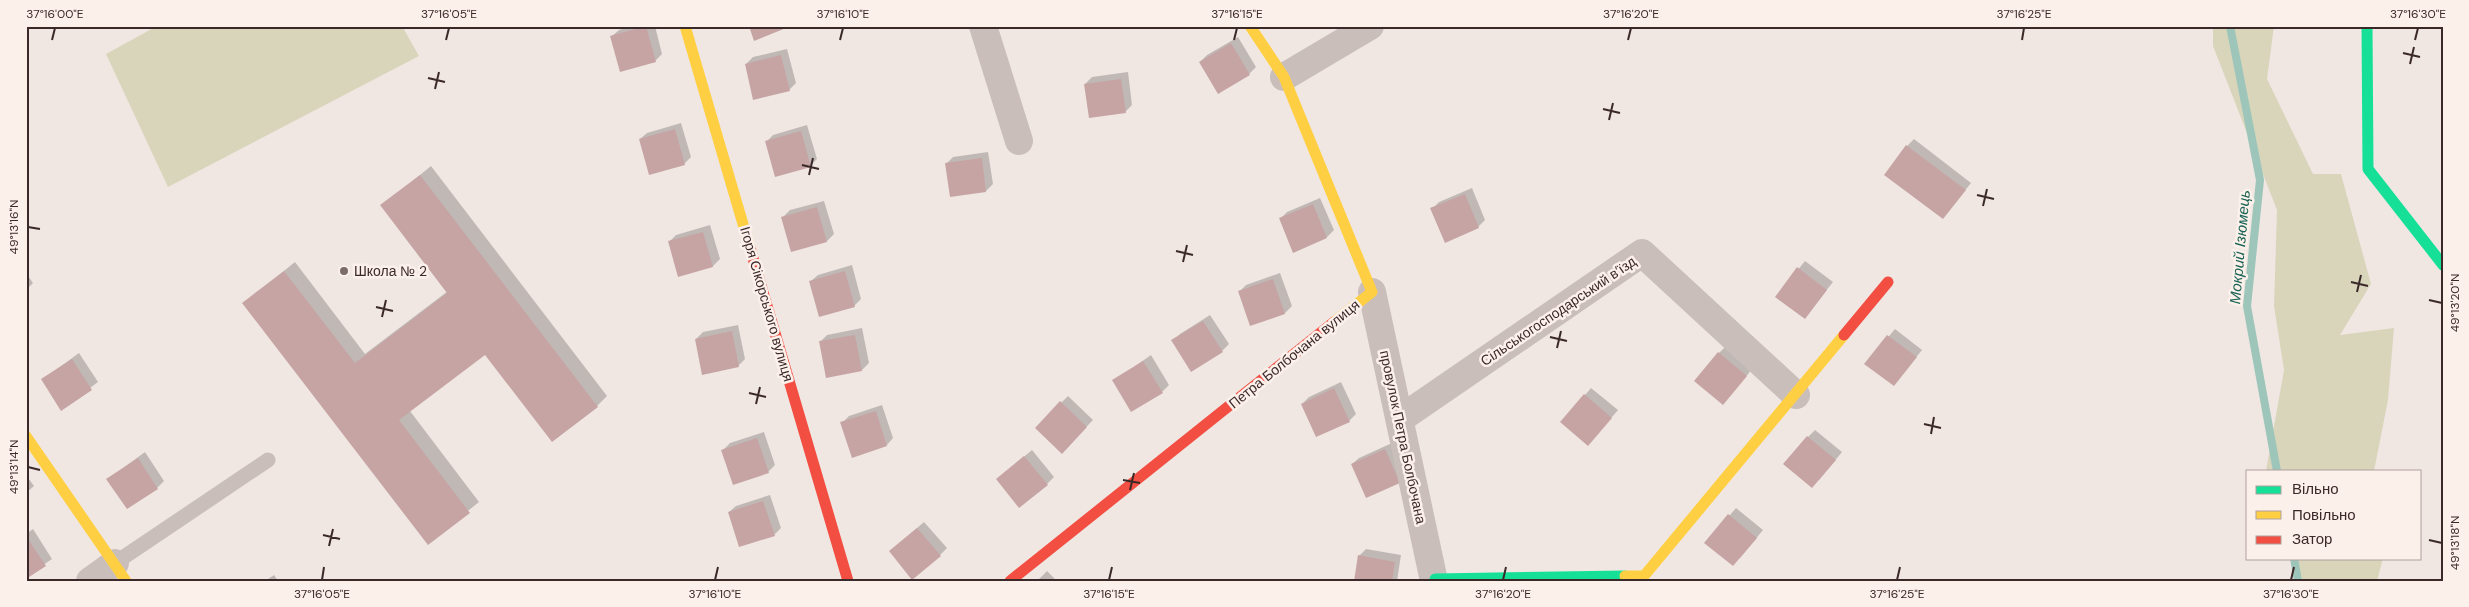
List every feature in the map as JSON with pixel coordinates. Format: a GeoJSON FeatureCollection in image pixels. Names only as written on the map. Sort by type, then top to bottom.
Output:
{"type":"FeatureCollection","features":[{"type":"Feature","properties":{"kind":"street","name":"Ігоря Сікорського вулиця"},"geometry":{"type":"LineString","coordinates":[[685,26],[848,581]]}},
{"type":"Feature","properties":{"kind":"street"},"geometry":{"type":"LineString","coordinates":[[983,26],[1019,141]]}},
{"type":"Feature","properties":{"kind":"street","name":"Петра Болбочана вулиця"},"geometry":{"type":"LineString","coordinates":[[1010,581],[1372,292],[1284,77],[1250,26]]}},
{"type":"Feature","properties":{"kind":"street"},"geometry":{"type":"LineString","coordinates":[[1284,77],[1370,26]]}},
{"type":"Feature","properties":{"kind":"street"},"geometry":{"type":"LineString","coordinates":[[2367,26],[2368,169],[2443,265]]}},
{"type":"Feature","properties":{"kind":"street","name":"Сільськогосподарський в’їзд"},"geometry":{"type":"LineString","coordinates":[[1400,419],[1642,253],[1796,395]]}},
{"type":"Feature","properties":{"kind":"street"},"geometry":{"type":"LineString","coordinates":[[1434,580],[1644,576],[1888,282]]}},
{"type":"Feature","properties":{"kind":"street","name":"провулок Петра Болбочана"},"geometry":{"type":"LineString","coordinates":[[1372,292],[1434,580]]}},
{"type":"Feature","properties":{"kind":"street"},"geometry":{"type":"LineString","coordinates":[[26,436],[120,572],[90,581]]}},
{"type":"Feature","properties":{"kind":"lane"},"geometry":{"type":"LineString","coordinates":[[120,572],[268,460]]}},
{"type":"Feature","properties":{"kind":"shaded area"},"geometry":{"type":"Polygon","coordinates":[[[157,26],[402,26],[419,56],[168,187],[106,54],[157,26]]]}},
{"type":"Feature","properties":{"kind":"shaded area"},"geometry":{"type":"Polygon","coordinates":[[[2213,26],[2274,26],[2267,79],[2313,174],[2341,174],[2371,284],[2340,335],[2394,328],[2388,400],[2374,470],[2266,470],[2284,370],[2274,306],[2277,210],[2213,46],[2213,26]]]}},
{"type":"Feature","properties":{"kind":"shaded area"},"geometry":{"type":"Polygon","coordinates":[[[2292,560],[2382,560],[2377,581],[2298,581],[2292,560]]]}},
{"type":"Feature","properties":{"kind":"building"},"geometry":{"type":"Polygon","coordinates":[[[646,26],[656,62],[620,72],[610,36],[646,26]]]}},
{"type":"Feature","properties":{"kind":"building"},"geometry":{"type":"Polygon","coordinates":[[[749,26],[791,26],[754,41],[749,26]]]}},
{"type":"Feature","properties":{"kind":"building"},"geometry":{"type":"Polygon","coordinates":[[[1231,43],[1250,75],[1218,94],[1199,62],[1231,43]]]}},
{"type":"Feature","properties":{"kind":"building"},"geometry":{"type":"Polygon","coordinates":[[[781,55],[790,91],[753,100],[745,64],[781,55]]]}},
{"type":"Feature","properties":{"kind":"building"},"geometry":{"type":"Polygon","coordinates":[[[1121,79],[1126,113],[1089,118],[1084,84],[1121,79]]]}},
{"type":"Feature","properties":{"kind":"building"},"geometry":{"type":"Polygon","coordinates":[[[675,129],[685,165],[649,175],[639,139],[675,129]]]}},
{"type":"Feature","properties":{"kind":"building"},"geometry":{"type":"Polygon","coordinates":[[[801,131],[811,167],[775,177],[765,141],[801,131]]]}},
{"type":"Feature","properties":{"kind":"building"},"geometry":{"type":"Polygon","coordinates":[[[1906,145],[1966,190],[1943,219],[1884,175],[1906,145]]]}},
{"type":"Feature","properties":{"kind":"building"},"geometry":{"type":"Polygon","coordinates":[[[982,158],[986,192],[950,197],[945,163],[982,158]]]}},
{"type":"Feature","properties":{"kind":"building"},"geometry":{"type":"Polygon","coordinates":[[[420,175],[598,407],[552,442],[485,355],[399,420],[470,513],[428,545],[242,303],[284,271],[355,363],[447,293],[380,205],[420,175]]]}},
{"type":"Feature","properties":{"kind":"building"},"geometry":{"type":"Polygon","coordinates":[[[1465,194],[1479,228],[1445,243],[1430,208],[1465,194]]]}},
{"type":"Feature","properties":{"kind":"building"},"geometry":{"type":"Polygon","coordinates":[[[1313,204],[1327,238],[1293,253],[1279,218],[1313,204]]]}},
{"type":"Feature","properties":{"kind":"building"},"geometry":{"type":"Polygon","coordinates":[[[817,207],[827,242],[791,252],[781,217],[817,207]]]}},
{"type":"Feature","properties":{"kind":"building"},"geometry":{"type":"Polygon","coordinates":[[[703,232],[713,267],[678,277],[668,241],[703,232]]]}},
{"type":"Feature","properties":{"kind":"building"},"geometry":{"type":"Polygon","coordinates":[[[1797,267],[1827,290],[1805,319],[1775,297],[1797,267]]]}},
{"type":"Feature","properties":{"kind":"building"},"geometry":{"type":"Polygon","coordinates":[[[845,271],[855,307],[819,317],[809,281],[845,271]]]}},
{"type":"Feature","properties":{"kind":"building"},"geometry":{"type":"Polygon","coordinates":[[[1273,279],[1285,314],[1250,326],[1238,291],[1273,279]]]}},
{"type":"Feature","properties":{"kind":"building"},"geometry":{"type":"Polygon","coordinates":[[[1203,321],[1223,352],[1191,372],[1171,340],[1203,321]]]}},
{"type":"Feature","properties":{"kind":"building"},"geometry":{"type":"Polygon","coordinates":[[[732,331],[739,367],[702,375],[695,339],[732,331]]]}},
{"type":"Feature","properties":{"kind":"building"},"geometry":{"type":"Polygon","coordinates":[[[855,335],[862,371],[826,378],[819,341],[855,335]]]}},
{"type":"Feature","properties":{"kind":"building"},"geometry":{"type":"Polygon","coordinates":[[[1887,335],[1917,357],[1894,386],[1864,364],[1887,335]]]}},
{"type":"Feature","properties":{"kind":"building"},"geometry":{"type":"Polygon","coordinates":[[[1718,352],[1747,376],[1723,405],[1694,381],[1718,352]]]}},
{"type":"Feature","properties":{"kind":"building"},"geometry":{"type":"Polygon","coordinates":[[[72,359],[92,390],[61,411],[41,379],[72,359]]]}},
{"type":"Feature","properties":{"kind":"building"},"geometry":{"type":"Polygon","coordinates":[[[1143,361],[1163,393],[1131,412],[1112,380],[1143,361]]]}},
{"type":"Feature","properties":{"kind":"building"},"geometry":{"type":"Polygon","coordinates":[[[1334,388],[1350,422],[1316,437],[1301,404],[1334,388]]]}},
{"type":"Feature","properties":{"kind":"building"},"geometry":{"type":"Polygon","coordinates":[[[1584,394],[1612,418],[1588,446],[1560,422],[1584,394]]]}},
{"type":"Feature","properties":{"kind":"building"},"geometry":{"type":"Polygon","coordinates":[[[1060,401],[1087,427],[1062,454],[1035,428],[1060,401]]]}},
{"type":"Feature","properties":{"kind":"building"},"geometry":{"type":"Polygon","coordinates":[[[876,411],[887,446],[852,458],[840,422],[876,411]]]}},
{"type":"Feature","properties":{"kind":"building"},"geometry":{"type":"Polygon","coordinates":[[[1807,436],[1836,460],[1812,488],[1783,464],[1807,436]]]}},
{"type":"Feature","properties":{"kind":"building"},"geometry":{"type":"Polygon","coordinates":[[[757,438],[769,473],[733,485],[721,450],[757,438]]]}},
{"type":"Feature","properties":{"kind":"building"},"geometry":{"type":"Polygon","coordinates":[[[1385,449],[1400,483],[1366,498],[1351,464],[1385,449]]]}},
{"type":"Feature","properties":{"kind":"building"},"geometry":{"type":"Polygon","coordinates":[[[1024,456],[1048,485],[1019,508],[996,479],[1024,456]]]}},
{"type":"Feature","properties":{"kind":"building"},"geometry":{"type":"Polygon","coordinates":[[[138,458],[158,489],[127,509],[106,479],[138,458]]]}},
{"type":"Feature","properties":{"kind":"building"},"geometry":{"type":"Polygon","coordinates":[[[763,501],[775,536],[739,547],[728,512],[763,501]]]}},
{"type":"Feature","properties":{"kind":"building"},"geometry":{"type":"Polygon","coordinates":[[[1728,514],[1757,538],[1733,566],[1704,543],[1728,514]]]}},
{"type":"Feature","properties":{"kind":"building"},"geometry":{"type":"Polygon","coordinates":[[[917,528],[941,556],[912,580],[889,551],[917,528]]]}},
{"type":"Feature","properties":{"kind":"building"},"geometry":{"type":"Polygon","coordinates":[[[26,536],[46,566],[26,579],[26,536]]]}},
{"type":"Feature","properties":{"kind":"building"},"geometry":{"type":"Polygon","coordinates":[[[1358,555],[1395,562],[1392,581],[1354,581],[1358,555]]]}},
{"type":"Feature","properties":{"kind":"waterway","name":"Мокрий Ізюмець"},"geometry":{"type":"LineString","coordinates":[[2230,26],[2260,180],[2247,306],[2277,470]]}},
{"type":"Feature","properties":{"kind":"waterway","name":"Мокрий Ізюмець"},"geometry":{"type":"LineString","coordinates":[[2294,560],[2298,581]]}},
{"type":"Feature","properties":{"kind":"traffic: fast"},"geometry":{"type":"LineString","coordinates":[[2367,26],[2368,169],[2443,265]]}},
{"type":"Feature","properties":{"kind":"traffic: fast"},"geometry":{"type":"LineString","coordinates":[[1435,579],[1625,576]]}},
{"type":"Feature","properties":{"kind":"traffic: slow"},"geometry":{"type":"LineString","coordinates":[[685,26],[750,248]]}},
{"type":"Feature","properties":{"kind":"traffic: slow"},"geometry":{"type":"LineString","coordinates":[[1250,26],[1284,77],[1372,292],[1334,322]]}},
{"type":"Feature","properties":{"kind":"traffic: slow"},"geometry":{"type":"LineString","coordinates":[[1625,576],[1644,576],[1844,335]]}},
{"type":"Feature","properties":{"kind":"traffic: slow"},"geometry":{"type":"LineString","coordinates":[[26,436],[126,581]]}},
{"type":"Feature","properties":{"kind":"traffic: jam"},"geometry":{"type":"LineString","coordinates":[[750,248],[848,581]]}},
{"type":"Feature","properties":{"kind":"traffic: jam"},"geometry":{"type":"LineString","coordinates":[[1844,335],[1888,282]]}},
{"type":"Feature","properties":{"kind":"traffic: jam"},"geometry":{"type":"LineString","coordinates":[[1010,581],[1334,322]]}},
{"type":"Feature","properties":{"kind":"place","name":"Школа № 2"},"geometry":{"type":"Point","coordinates":[344,271]}}]}
